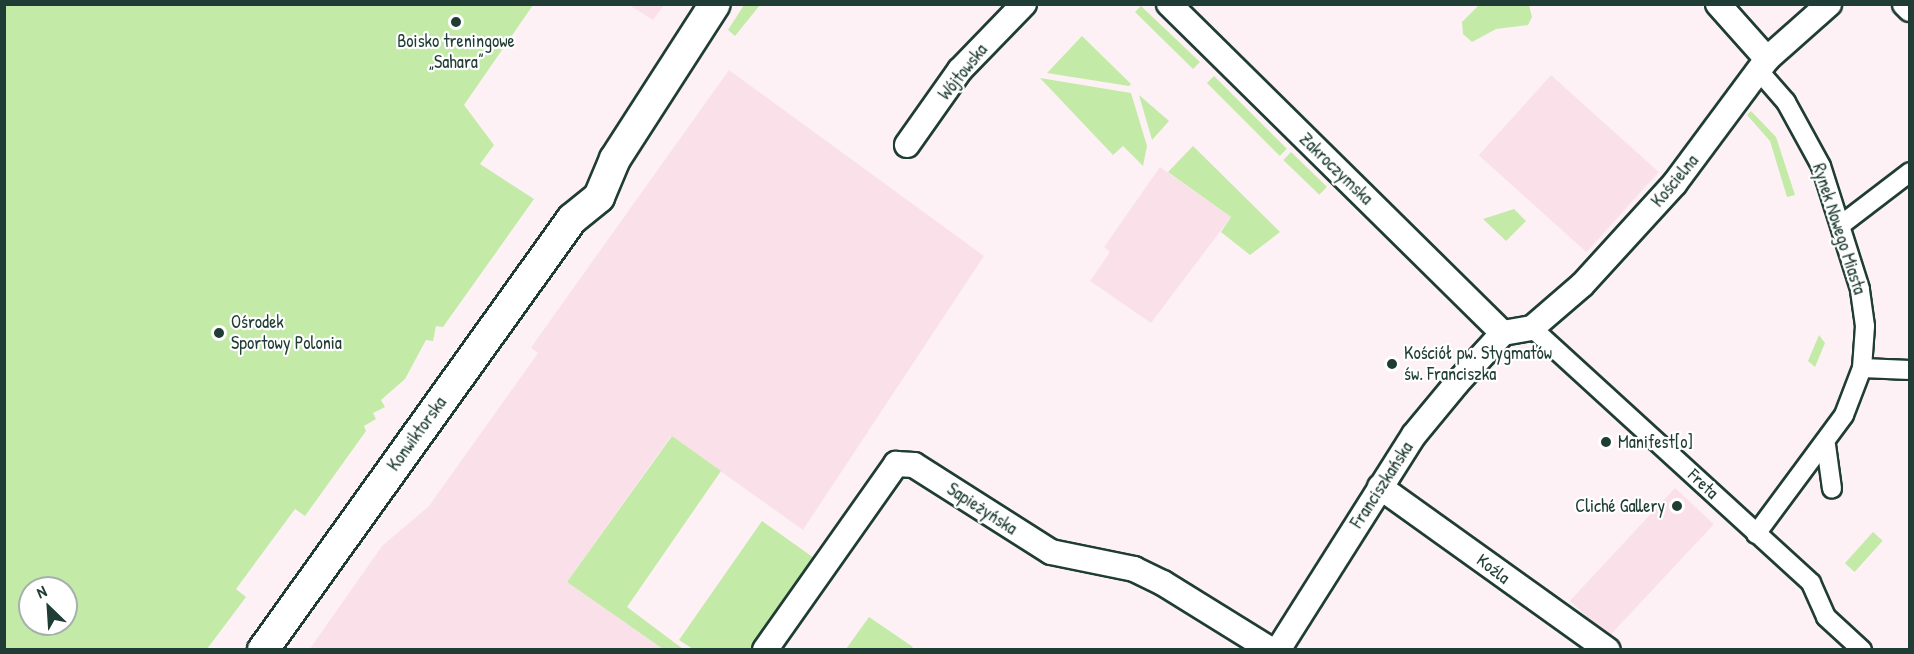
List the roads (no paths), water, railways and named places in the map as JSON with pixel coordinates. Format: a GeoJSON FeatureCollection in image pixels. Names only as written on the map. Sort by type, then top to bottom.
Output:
{"type":"FeatureCollection","features":[{"type":"Feature","properties":{"kind":"street","name":"Konwiktorska"},"geometry":{"type":"LineString","coordinates":[[263,650],[572,219],[599,197],[615,159],[715,4]]}},
{"type":"Feature","properties":{"kind":"street","name":"Wójtowska"},"geometry":{"type":"LineString","coordinates":[[907,145],[960,70],[1024,4]]}},
{"type":"Feature","properties":{"kind":"street","name":"Zakroczymska"},"geometry":{"type":"LineString","coordinates":[[1169,4],[1503,333]]}},
{"type":"Feature","properties":{"kind":"street"},"geometry":{"type":"LineString","coordinates":[[1718,4],[1763,65]]}},
{"type":"Feature","properties":{"kind":"street","name":"Kościelna"},"geometry":{"type":"LineString","coordinates":[[1532,328],[1582,285],[1676,183],[1763,65],[1829,4]]}},
{"type":"Feature","properties":{"kind":"street"},"geometry":{"type":"LineString","coordinates":[[1905,4],[1910,9]]}},
{"type":"Feature","properties":{"kind":"street","name":"Rynek Nowego Miasta"},"geometry":{"type":"LineString","coordinates":[[1756,534],[1826,445],[1862,368],[1864,308],[1841,225],[1797,120],[1763,65]]}},
{"type":"Feature","properties":{"kind":"street"},"geometry":{"type":"LineString","coordinates":[[1841,225],[1910,172]]}},
{"type":"Feature","properties":{"kind":"street"},"geometry":{"type":"LineString","coordinates":[[1503,333],[1532,328]]}},
{"type":"Feature","properties":{"kind":"street","name":"Freta"},"geometry":{"type":"LineString","coordinates":[[1532,328],[1811,583],[1826,617],[1862,650]]}},
{"type":"Feature","properties":{"kind":"street","name":"Franciszkańska"},"geometry":{"type":"LineString","coordinates":[[1278,650],[1414,435],[1503,333]]}},
{"type":"Feature","properties":{"kind":"street"},"geometry":{"type":"LineString","coordinates":[[1862,368],[1910,370]]}},
{"type":"Feature","properties":{"kind":"street"},"geometry":{"type":"LineString","coordinates":[[1826,445],[1832,489]]}},
{"type":"Feature","properties":{"kind":"street","name":"Sapieżyńska"},"geometry":{"type":"LineString","coordinates":[[765,650],[897,464],[914,465],[1051,552],[1125,566],[1163,583],[1271,650]]}},
{"type":"Feature","properties":{"kind":"street","name":"Koźla"},"geometry":{"type":"LineString","coordinates":[[1380,486],[1608,650]]}},
{"type":"Feature","properties":{"kind":"place","name":"Boisko treningowe „Sahara”"},"geometry":{"type":"Point","coordinates":[456,22]}},
{"type":"Feature","properties":{"kind":"place","name":"Ośrodek Sportowy Polonia"},"geometry":{"type":"Point","coordinates":[219,333]}},
{"type":"Feature","properties":{"kind":"place","name":"Kościół pw. Stygmatów św. Franciszka"},"geometry":{"type":"Point","coordinates":[1392,364]}},
{"type":"Feature","properties":{"kind":"place","name":"Manifest[o]"},"geometry":{"type":"Point","coordinates":[1606,442]}},
{"type":"Feature","properties":{"kind":"place","name":"Cliché Gallery"},"geometry":{"type":"Point","coordinates":[1677,506]}}]}
